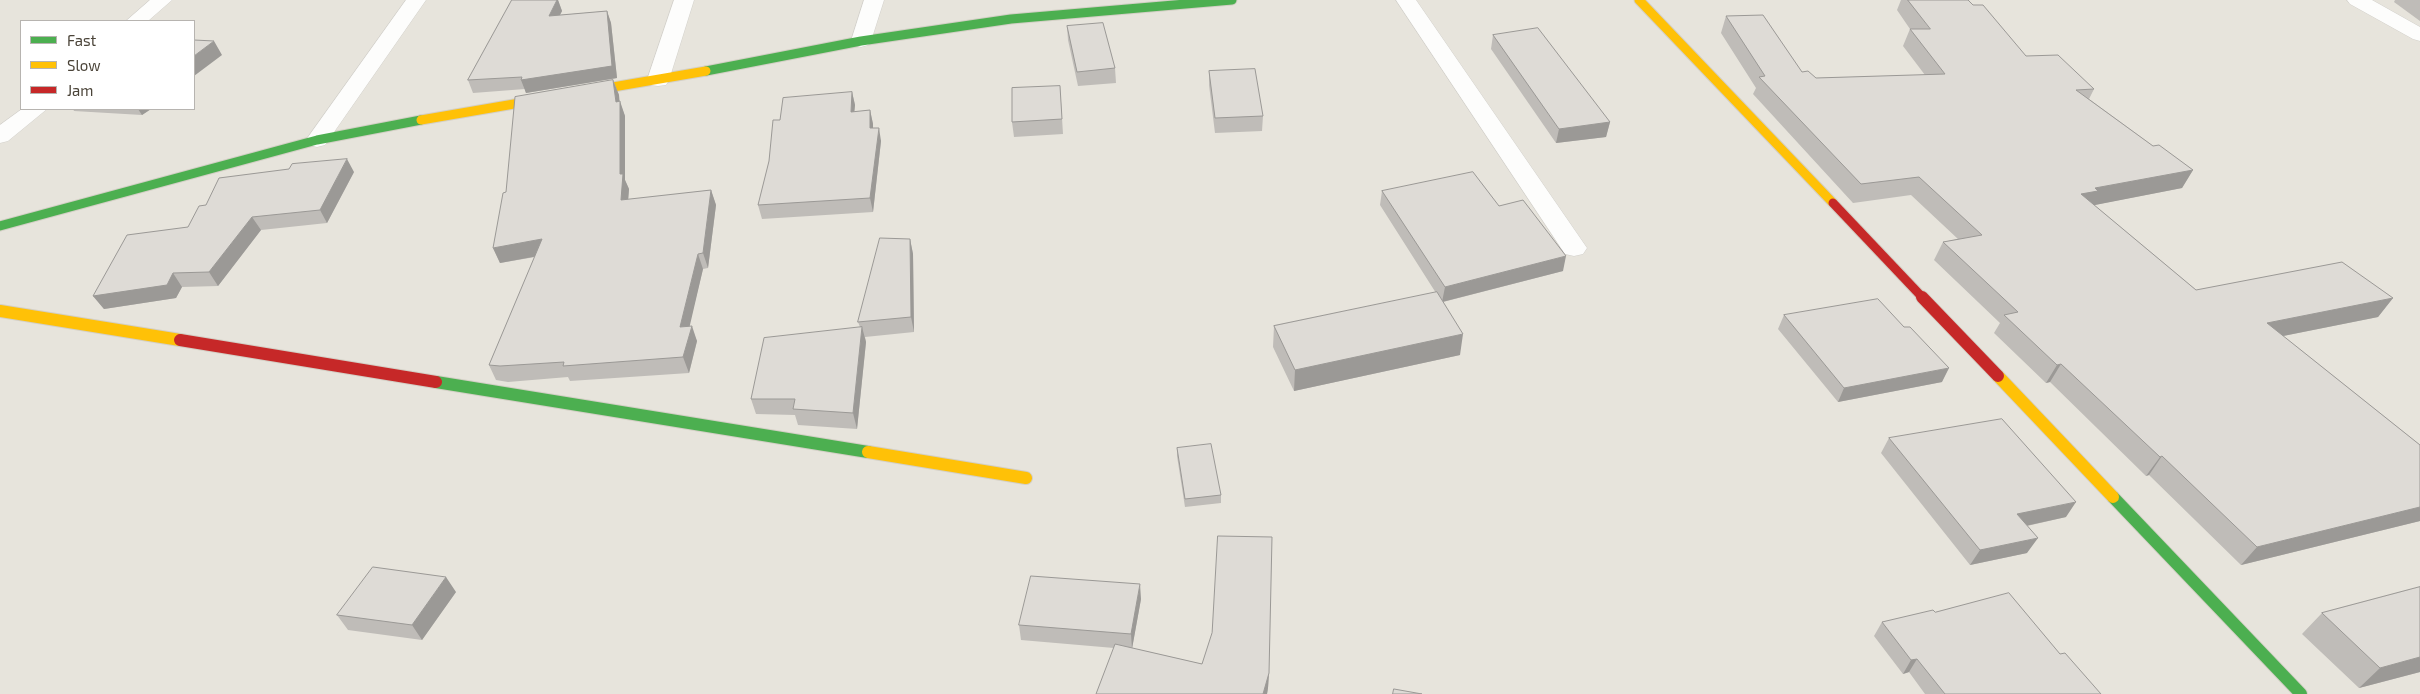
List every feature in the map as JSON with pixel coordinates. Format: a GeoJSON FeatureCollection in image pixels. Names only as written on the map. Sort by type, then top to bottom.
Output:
{"type":"FeatureCollection","features":[{"type":"Feature","properties":{"kind":"street"},"geometry":{"type":"LineString","coordinates":[[137,20],[162,0]]}},
{"type":"Feature","properties":{"kind":"street"},"geometry":{"type":"LineString","coordinates":[[317,140],[416,0]]}},
{"type":"Feature","properties":{"kind":"street"},"geometry":{"type":"LineString","coordinates":[[658,80],[684,0]]}},
{"type":"Feature","properties":{"kind":"street"},"geometry":{"type":"LineString","coordinates":[[861,41],[874,0]]}},
{"type":"Feature","properties":{"kind":"street"},"geometry":{"type":"LineString","coordinates":[[0,226],[317,140],[491,107],[658,80],[861,41],[1010,19],[1232,0]]}},
{"type":"Feature","properties":{"kind":"street"},"geometry":{"type":"LineString","coordinates":[[1406,0],[1574,248]]}},
{"type":"Feature","properties":{"kind":"street"},"geometry":{"type":"LineString","coordinates":[[1640,0],[2301,694]]}},
{"type":"Feature","properties":{"kind":"street"},"geometry":{"type":"LineString","coordinates":[[2357,0],[2420,34]]}},
{"type":"Feature","properties":{"kind":"street"},"geometry":{"type":"LineString","coordinates":[[0,136],[35,110]]}},
{"type":"Feature","properties":{"kind":"street"},"geometry":{"type":"LineString","coordinates":[[0,311],[1026,478]]}},
{"type":"Feature","properties":{"kind":"shaded area"},"geometry":{"type":"Polygon","coordinates":[[[0,0],[2420,0],[2420,694],[0,694],[0,0]]]}},
{"type":"Feature","properties":{"kind":"building"},"geometry":{"type":"Polygon","coordinates":[[[512,0],[557,0],[549,16],[607,11],[612,66],[521,80],[522,77],[468,80],[512,0]]]}},
{"type":"Feature","properties":{"kind":"building"},"geometry":{"type":"Polygon","coordinates":[[[1908,0],[1968,0],[1973,5],[1983,5],[2026,56],[2058,55],[2094,89],[2076,90],[2153,146],[2159,145],[2193,170],[2095,188],[2098,191],[2081,194],[2196,290],[2342,262],[2393,298],[2267,323],[2420,445],[2420,507],[2257,547],[2162,456],[2160,457],[2061,364],[2057,365],[2004,315],[2018,312],[1943,242],[1982,235],[1919,177],[1861,184],[1759,77],[1765,76],[1726,16],[1763,15],[1802,72],[1808,71],[1816,78],[1945,74],[1910,29],[1930,29],[1908,0]]]}},
{"type":"Feature","properties":{"kind":"building"},"geometry":{"type":"Polygon","coordinates":[[[1103,23],[1115,68],[1077,72],[1067,26],[1103,23]]]}},
{"type":"Feature","properties":{"kind":"building"},"geometry":{"type":"Polygon","coordinates":[[[1538,28],[1610,122],[1559,129],[1493,35],[1538,28]]]}},
{"type":"Feature","properties":{"kind":"building"},"geometry":{"type":"Polygon","coordinates":[[[195,40],[214,41],[195,55],[195,40]]]}},
{"type":"Feature","properties":{"kind":"building"},"geometry":{"type":"Polygon","coordinates":[[[1255,69],[1263,116],[1215,118],[1209,71],[1255,69]]]}},
{"type":"Feature","properties":{"kind":"building"},"geometry":{"type":"Polygon","coordinates":[[[613,80],[616,102],[620,101],[620,174],[623,174],[621,200],[711,190],[703,253],[698,254],[680,327],[692,326],[683,357],[563,366],[564,362],[489,365],[542,239],[493,248],[503,193],[506,192],[515,97],[613,80]]]}},
{"type":"Feature","properties":{"kind":"building"},"geometry":{"type":"Polygon","coordinates":[[[1060,86],[1062,119],[1012,122],[1012,88],[1060,86]]]}},
{"type":"Feature","properties":{"kind":"building"},"geometry":{"type":"Polygon","coordinates":[[[852,92],[851,112],[870,110],[870,128],[879,128],[870,198],[758,205],[769,161],[773,120],[780,120],[783,98],[852,92]]]}},
{"type":"Feature","properties":{"kind":"building"},"geometry":{"type":"Polygon","coordinates":[[[347,159],[320,210],[252,217],[209,272],[173,273],[167,285],[93,296],[127,235],[188,227],[199,206],[206,205],[219,178],[289,169],[292,164],[347,159]]]}},
{"type":"Feature","properties":{"kind":"building"},"geometry":{"type":"Polygon","coordinates":[[[1473,172],[1499,206],[1523,200],[1566,256],[1445,287],[1382,191],[1473,172]]]}},
{"type":"Feature","properties":{"kind":"building"},"geometry":{"type":"Polygon","coordinates":[[[880,238],[910,239],[911,317],[858,322],[880,238]]]}},
{"type":"Feature","properties":{"kind":"building"},"geometry":{"type":"Polygon","coordinates":[[[1437,292],[1463,334],[1295,370],[1274,326],[1437,292]]]}},
{"type":"Feature","properties":{"kind":"building"},"geometry":{"type":"Polygon","coordinates":[[[1878,299],[1904,327],[1910,327],[1949,368],[1844,388],[1784,315],[1878,299]]]}},
{"type":"Feature","properties":{"kind":"building"},"geometry":{"type":"Polygon","coordinates":[[[862,327],[853,413],[793,409],[795,399],[751,399],[764,338],[862,327]]]}},
{"type":"Feature","properties":{"kind":"building"},"geometry":{"type":"Polygon","coordinates":[[[2002,419],[2076,502],[2017,514],[2038,538],[1980,550],[1889,438],[2002,419]]]}},
{"type":"Feature","properties":{"kind":"building"},"geometry":{"type":"Polygon","coordinates":[[[1211,444],[1221,495],[1185,499],[1177,448],[1211,444]]]}},
{"type":"Feature","properties":{"kind":"building"},"geometry":{"type":"Polygon","coordinates":[[[1218,536],[1272,537],[1269,673],[1263,694],[1096,694],[1115,644],[1202,664],[1212,633],[1218,536]]]}},
{"type":"Feature","properties":{"kind":"building"},"geometry":{"type":"Polygon","coordinates":[[[373,567],[446,577],[412,625],[337,615],[373,567]]]}},
{"type":"Feature","properties":{"kind":"building"},"geometry":{"type":"Polygon","coordinates":[[[1031,576],[1140,584],[1131,634],[1019,625],[1031,576]]]}},
{"type":"Feature","properties":{"kind":"building"},"geometry":{"type":"Polygon","coordinates":[[[2420,587],[2420,657],[2380,668],[2322,613],[2420,587]]]}},
{"type":"Feature","properties":{"kind":"building"},"geometry":{"type":"Polygon","coordinates":[[[2009,593],[2060,654],[2065,653],[2101,694],[1945,694],[1917,659],[1911,660],[1882,622],[1933,610],[1935,612],[2009,593]]]}},
{"type":"Feature","properties":{"kind":"building"},"geometry":{"type":"Polygon","coordinates":[[[1394,689],[1422,694],[1393,694],[1394,689]]]}},
{"type":"Feature","properties":{"kind":"traffic: fast"},"geometry":{"type":"LineString","coordinates":[[706,71],[861,41],[1011,19],[1232,0]]}},
{"type":"Feature","properties":{"kind":"traffic: fast"},"geometry":{"type":"LineString","coordinates":[[0,226],[317,140],[421,120]]}},
{"type":"Feature","properties":{"kind":"traffic: fast"},"geometry":{"type":"LineString","coordinates":[[436,382],[868,452]]}},
{"type":"Feature","properties":{"kind":"traffic: fast"},"geometry":{"type":"LineString","coordinates":[[2113,497],[2301,694]]}},
{"type":"Feature","properties":{"kind":"traffic: slow"},"geometry":{"type":"LineString","coordinates":[[1639,0],[1833,203]]}},
{"type":"Feature","properties":{"kind":"traffic: slow"},"geometry":{"type":"LineString","coordinates":[[421,120],[706,71]]}},
{"type":"Feature","properties":{"kind":"traffic: slow"},"geometry":{"type":"LineString","coordinates":[[0,311],[180,340]]}},
{"type":"Feature","properties":{"kind":"traffic: slow"},"geometry":{"type":"LineString","coordinates":[[1998,376],[2113,497]]}},
{"type":"Feature","properties":{"kind":"traffic: slow"},"geometry":{"type":"LineString","coordinates":[[868,452],[1026,478]]}},
{"type":"Feature","properties":{"kind":"traffic: jam"},"geometry":{"type":"LineString","coordinates":[[1833,203],[1998,376]]}},
{"type":"Feature","properties":{"kind":"traffic: jam"},"geometry":{"type":"LineString","coordinates":[[180,340],[436,382]]}}]}
